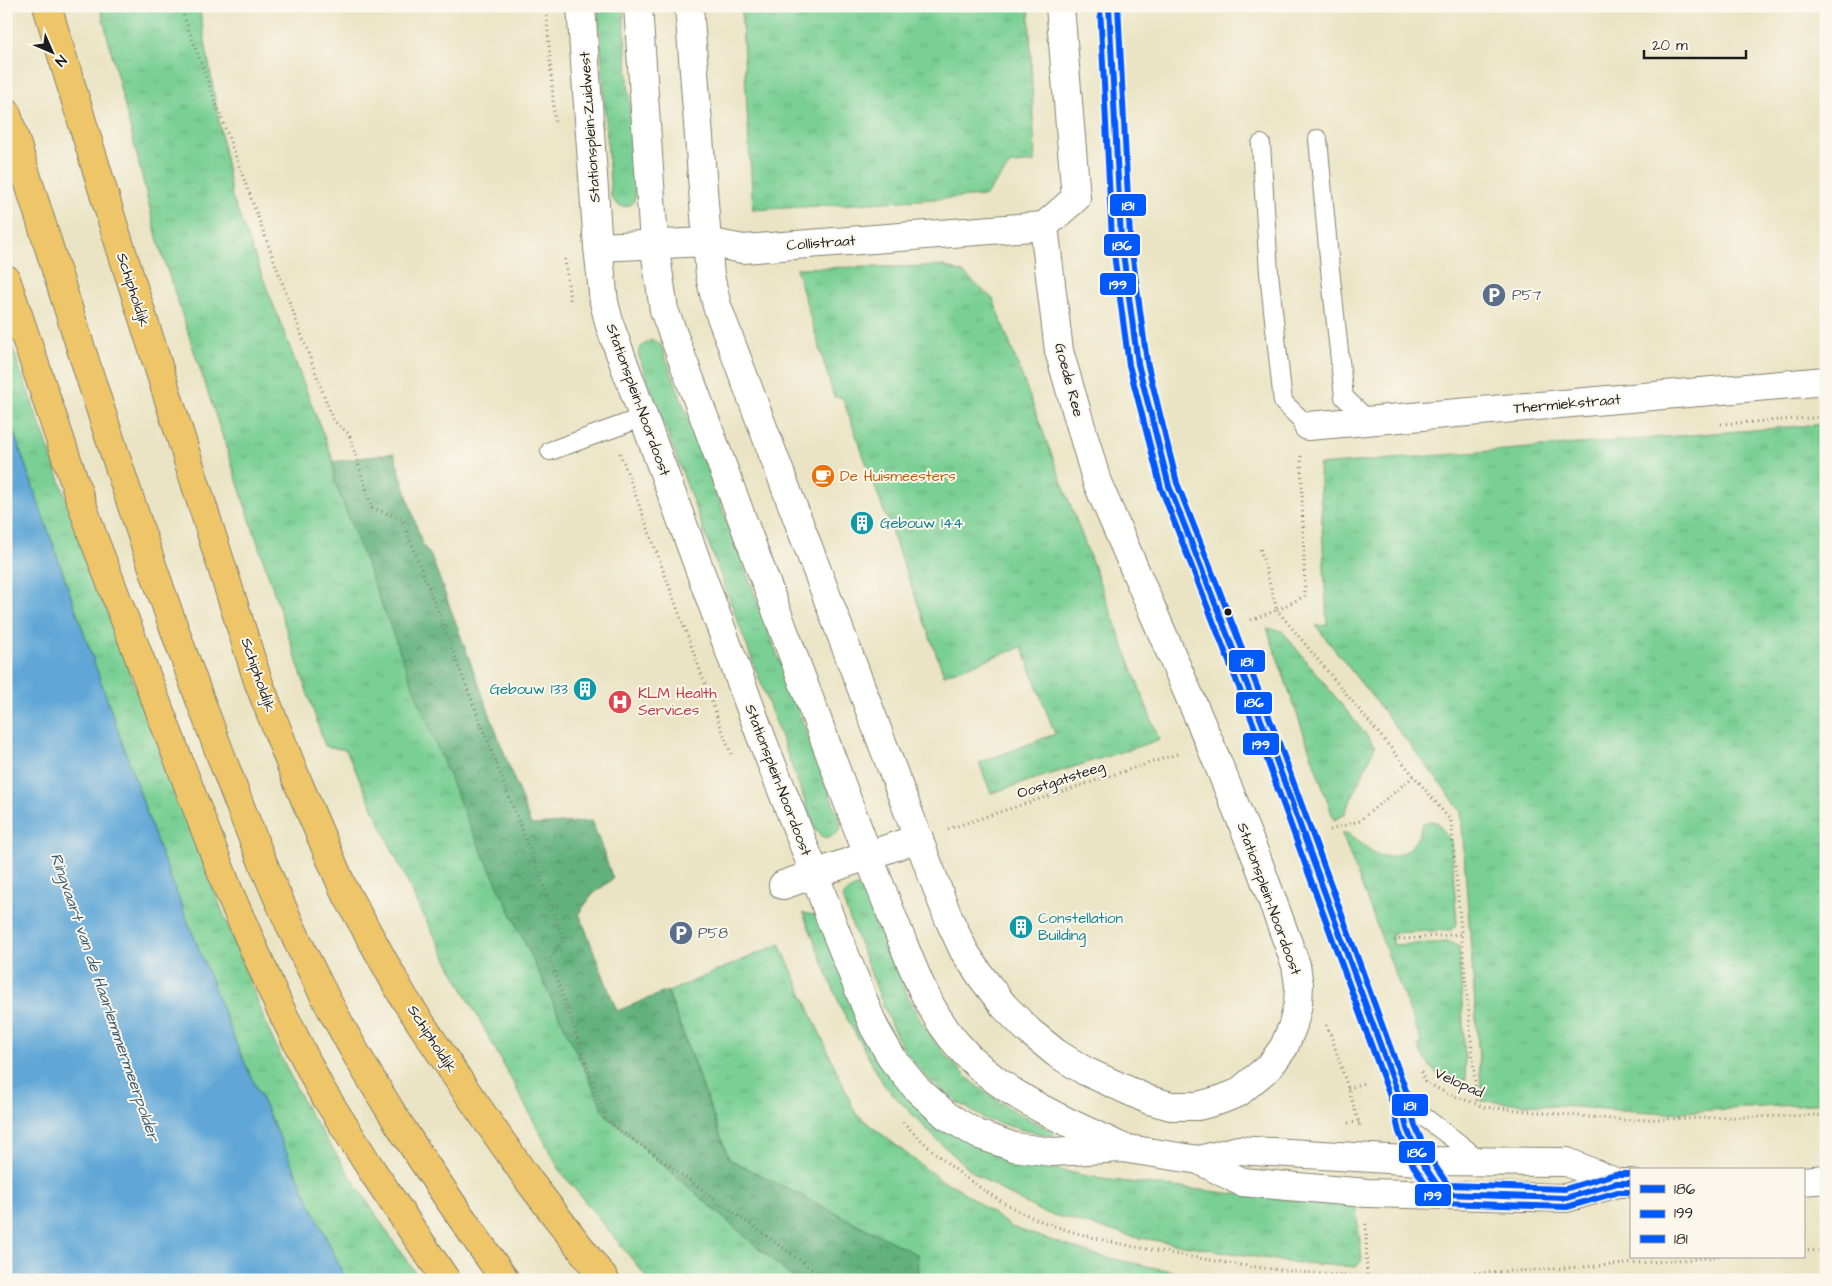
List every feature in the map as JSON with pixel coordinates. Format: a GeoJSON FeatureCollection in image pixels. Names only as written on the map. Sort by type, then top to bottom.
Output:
{"type":"FeatureCollection","features":[{"type":"Feature","properties":{"kind":"main road","name":"Schipholdijk"},"geometry":{"type":"LineString","coordinates":[[47,6],[114,227],[258,681],[296,778],[343,888],[404,998],[529,1181],[604,1280]]}},
{"type":"Feature","properties":{"kind":"main road"},"geometry":{"type":"LineString","coordinates":[[6,111],[126,490],[187,666],[238,800],[288,922],[320,988],[356,1054],[404,1134],[505,1280]]}},
{"type":"Feature","properties":{"kind":"main road"},"geometry":{"type":"LineString","coordinates":[[6,279],[92,534],[229,892],[279,1006],[320,1088],[373,1172],[446,1280]]}},
{"type":"Feature","properties":{"kind":"street","name":"Stationsplein-Zuidwest"},"geometry":{"type":"LineString","coordinates":[[581,6],[598,247]]}},
{"type":"Feature","properties":{"kind":"street"},"geometry":{"type":"LineString","coordinates":[[638,6],[654,243]]}},
{"type":"Feature","properties":{"kind":"street"},"geometry":{"type":"LineString","coordinates":[[689,6],[707,242]]}},
{"type":"Feature","properties":{"kind":"street"},"geometry":{"type":"LineString","coordinates":[[1044,226],[1076,198],[1060,6]]}},
{"type":"Feature","properties":{"kind":"street","name":"Collistraat"},"geometry":{"type":"LineString","coordinates":[[598,247],[707,242],[744,249],[1044,226]]}},
{"type":"Feature","properties":{"kind":"street","name":"Goede Ree"},"geometry":{"type":"LineString","coordinates":[[1044,226],[1059,351],[1097,482],[1210,744]]}},
{"type":"Feature","properties":{"kind":"street","name":"Stationsplein-Noordoost"},"geometry":{"type":"LineString","coordinates":[[707,242],[710,276],[717,306],[948,917],[964,951],[1004,1006],[1028,1030],[1056,1052],[1085,1071],[1149,1100],[1172,1106],[1198,1106],[1238,1093],[1270,1066],[1284,1047],[1293,1025],[1300,985],[1296,965],[1257,859],[1210,744]]}},
{"type":"Feature","properties":{"kind":"street","name":"Stationsplein-Noordoost"},"geometry":{"type":"LineString","coordinates":[[654,243],[664,310],[869,856],[921,988],[936,1015],[956,1043],[979,1068],[1011,1092],[1061,1119],[1122,1148]]}},
{"type":"Feature","properties":{"kind":"street","name":"Stationsplein-Noordoost"},"geometry":{"type":"LineString","coordinates":[[598,247],[604,302],[610,326],[769,758],[815,874],[828,915],[874,1027],[893,1060],[917,1089],[947,1116],[977,1134],[1014,1147],[1052,1152],[1122,1148],[1200,1160],[1242,1182],[1367,1193],[1566,1198],[1624,1183]]}},
{"type":"Feature","properties":{"kind":"street","name":"Thermiekstraat"},"geometry":{"type":"LineString","coordinates":[[1308,426],[1826,381]]}},
{"type":"Feature","properties":{"kind":"street"},"geometry":{"type":"LineString","coordinates":[[783,885],[919,838]]}},
{"type":"Feature","properties":{"kind":"street","name":"Stationsplein-Noordoost"},"geometry":{"type":"LineString","coordinates":[[1200,1160],[1238,1150],[1421,1162],[1567,1162],[1624,1183]]}},
{"type":"Feature","properties":{"kind":"street"},"geometry":{"type":"LineString","coordinates":[[1804,1181],[1826,1179]]}},
{"type":"Feature","properties":{"kind":"lane"},"geometry":{"type":"LineString","coordinates":[[1109,6],[1121,238],[1138,364],[1169,486],[1270,743],[1400,1099],[1407,1129],[1421,1162],[1443,1194]]}},
{"type":"Feature","properties":{"kind":"lane"},"geometry":{"type":"LineString","coordinates":[[1318,139],[1344,397],[1369,421]]}},
{"type":"Feature","properties":{"kind":"lane"},"geometry":{"type":"LineString","coordinates":[[1261,144],[1269,273],[1283,402],[1308,426]]}},
{"type":"Feature","properties":{"kind":"lane"},"geometry":{"type":"LineString","coordinates":[[550,451],[644,417]]}},
{"type":"Feature","properties":{"kind":"lane"},"geometry":{"type":"LineString","coordinates":[[1400,1099],[1481,1161]]}},
{"type":"Feature","properties":{"kind":"path"},"geometry":{"type":"LineString","coordinates":[[180,6],[333,420],[349,434],[372,508],[402,519],[564,939],[550,959],[606,1120],[827,1280]]}},
{"type":"Feature","properties":{"kind":"path"},"geometry":{"type":"LineString","coordinates":[[1717,425],[1826,417]]}},
{"type":"Feature","properties":{"kind":"path"},"geometry":{"type":"LineString","coordinates":[[1300,454],[1305,596],[1277,610],[1451,821],[1477,1104]]}},
{"type":"Feature","properties":{"kind":"path","name":"Oostgatsteeg"},"geometry":{"type":"LineString","coordinates":[[919,838],[1210,744]]}},
{"type":"Feature","properties":{"kind":"path"},"geometry":{"type":"LineString","coordinates":[[1326,822],[1329,831],[1359,821],[1414,776]]}},
{"type":"Feature","properties":{"kind":"path"},"geometry":{"type":"LineString","coordinates":[[1394,940],[1461,934]]}},
{"type":"Feature","properties":{"kind":"path","name":"Velopad"},"geometry":{"type":"LineString","coordinates":[[1419,1068],[1425,1082],[1446,1094],[1485,1107],[1622,1120],[1826,1115]]}},
{"type":"Feature","properties":{"kind":"path"},"geometry":{"type":"LineString","coordinates":[[1804,1251],[1826,1250]]}},
{"type":"Feature","properties":{"kind":"path"},"geometry":{"type":"LineString","coordinates":[[1270,1280],[1270,1270],[1367,1276],[1524,1271],[1705,1258]]}},
{"type":"Feature","properties":{"kind":"green space"},"geometry":{"type":"Polygon","coordinates":[[[100,6],[199,6],[232,197],[489,866],[606,1115],[795,1280],[649,1280],[561,1172],[419,907],[346,750],[325,746],[159,245],[100,6]]]}},
{"type":"Feature","properties":{"kind":"green space"},"geometry":{"type":"Polygon","coordinates":[[[598,6],[623,6],[636,195],[629,206],[617,204],[611,197],[598,6]]]}},
{"type":"Feature","properties":{"kind":"green space"},"geometry":{"type":"Polygon","coordinates":[[[741,6],[1029,6],[1035,162],[1011,164],[985,196],[753,210],[741,6]]]}},
{"type":"Feature","properties":{"kind":"green space"},"geometry":{"type":"Polygon","coordinates":[[[943,266],[963,273],[993,299],[1159,740],[991,793],[979,763],[1055,734],[1022,647],[944,675],[842,397],[834,397],[796,268],[943,266]]]}},
{"type":"Feature","properties":{"kind":"green space"},"geometry":{"type":"Polygon","coordinates":[[[6,330],[121,651],[271,1036],[306,1108],[391,1238],[421,1280],[346,1280],[237,1046],[160,851],[6,410],[6,330]]]}},
{"type":"Feature","properties":{"kind":"green space"},"geometry":{"type":"Polygon","coordinates":[[[651,340],[658,342],[662,348],[840,822],[841,829],[827,838],[821,836],[816,831],[639,357],[640,349],[651,340]]]}},
{"type":"Feature","properties":{"kind":"green space"},"geometry":{"type":"Polygon","coordinates":[[[1826,424],[1826,1103],[1665,1113],[1482,1101],[1461,812],[1316,626],[1327,625],[1319,465],[1826,424]]]}},
{"type":"Feature","properties":{"kind":"green space"},"geometry":{"type":"Polygon","coordinates":[[[394,453],[422,544],[431,556],[531,825],[592,821],[613,879],[593,894],[579,913],[617,1011],[667,991],[729,1159],[918,1255],[917,1280],[795,1280],[606,1115],[467,820],[424,715],[335,482],[333,462],[394,453]]]}},
{"type":"Feature","properties":{"kind":"green space"},"geometry":{"type":"Polygon","coordinates":[[[1267,628],[1282,631],[1375,746],[1344,815],[1334,820],[1267,628]]]}},
{"type":"Feature","properties":{"kind":"green space"},"geometry":{"type":"Polygon","coordinates":[[[1437,822],[1451,841],[1457,924],[1451,930],[1392,933],[1393,945],[1449,942],[1459,946],[1466,1080],[1450,1081],[1439,1076],[1430,1067],[1417,1046],[1422,1044],[1342,834],[1347,833],[1377,855],[1391,857],[1409,850],[1419,835],[1423,823],[1437,822]]]}},
{"type":"Feature","properties":{"kind":"green space"},"geometry":{"type":"Polygon","coordinates":[[[856,887],[864,889],[868,894],[910,1002],[928,1032],[958,1068],[974,1083],[1010,1109],[1053,1131],[1054,1134],[1052,1136],[985,1119],[951,1098],[925,1076],[906,1053],[891,1025],[844,904],[843,897],[847,892],[856,887]]]}},
{"type":"Feature","properties":{"kind":"green space"},"geometry":{"type":"Polygon","coordinates":[[[803,913],[820,916],[950,1129],[1026,1163],[1102,1179],[1352,1207],[1356,1210],[1362,1260],[1356,1267],[1287,1262],[1134,1237],[1042,1212],[1004,1192],[973,1172],[939,1142],[884,1085],[841,1008],[803,913]]]}},
{"type":"Feature","properties":{"kind":"green space"},"geometry":{"type":"Polygon","coordinates":[[[780,944],[856,1114],[939,1179],[958,1188],[1011,1227],[1095,1255],[1213,1280],[917,1280],[918,1255],[729,1159],[668,992],[780,944]]]}},
{"type":"Feature","properties":{"kind":"water","name":"Ringvaart van de Haarlemmermeerpolder"},"geometry":{"type":"Polygon","coordinates":[[[6,410],[160,851],[237,1046],[346,1280],[6,1280],[6,410]]]}},
{"type":"Feature","properties":{"kind":"transit line","name":"199"},"geometry":{"type":"LineString","coordinates":[[1100,6],[1112,239],[1129,365],[1161,488],[1262,746],[1392,1102],[1399,1132],[1413,1165],[1436,1200],[1442,1203],[1567,1207],[1618,1192],[1630,1192]]}},
{"type":"Feature","properties":{"kind":"transit line","name":"186"},"geometry":{"type":"LineString","coordinates":[[1109,6],[1121,238],[1138,364],[1169,486],[1270,743],[1400,1099],[1407,1129],[1421,1161],[1443,1194],[1566,1198],[1617,1183],[1630,1183]]}},
{"type":"Feature","properties":{"kind":"transit line","name":"181"},"geometry":{"type":"LineString","coordinates":[[1118,6],[1130,237],[1147,362],[1177,483],[1278,740],[1408,1096],[1415,1126],[1429,1157],[1448,1185],[1565,1189],[1615,1174],[1630,1174]]}},
{"type":"Feature","properties":{"kind":"place","name":"P57"},"geometry":{"type":"Point","coordinates":[1494,295]}},
{"type":"Feature","properties":{"kind":"place","name":"De Huismeesters"},"geometry":{"type":"Point","coordinates":[823,476]}},
{"type":"Feature","properties":{"kind":"place","name":"Gebouw 144"},"geometry":{"type":"Point","coordinates":[862,523]}},
{"type":"Feature","properties":{"kind":"place","name":"Gebouw 133"},"geometry":{"type":"Point","coordinates":[585,689]}},
{"type":"Feature","properties":{"kind":"place","name":"KLM Health Services"},"geometry":{"type":"Point","coordinates":[620,702]}},
{"type":"Feature","properties":{"kind":"place","name":"Constellation Building"},"geometry":{"type":"Point","coordinates":[1021,927]}},
{"type":"Feature","properties":{"kind":"place","name":"P58"},"geometry":{"type":"Point","coordinates":[681,933]}}]}
